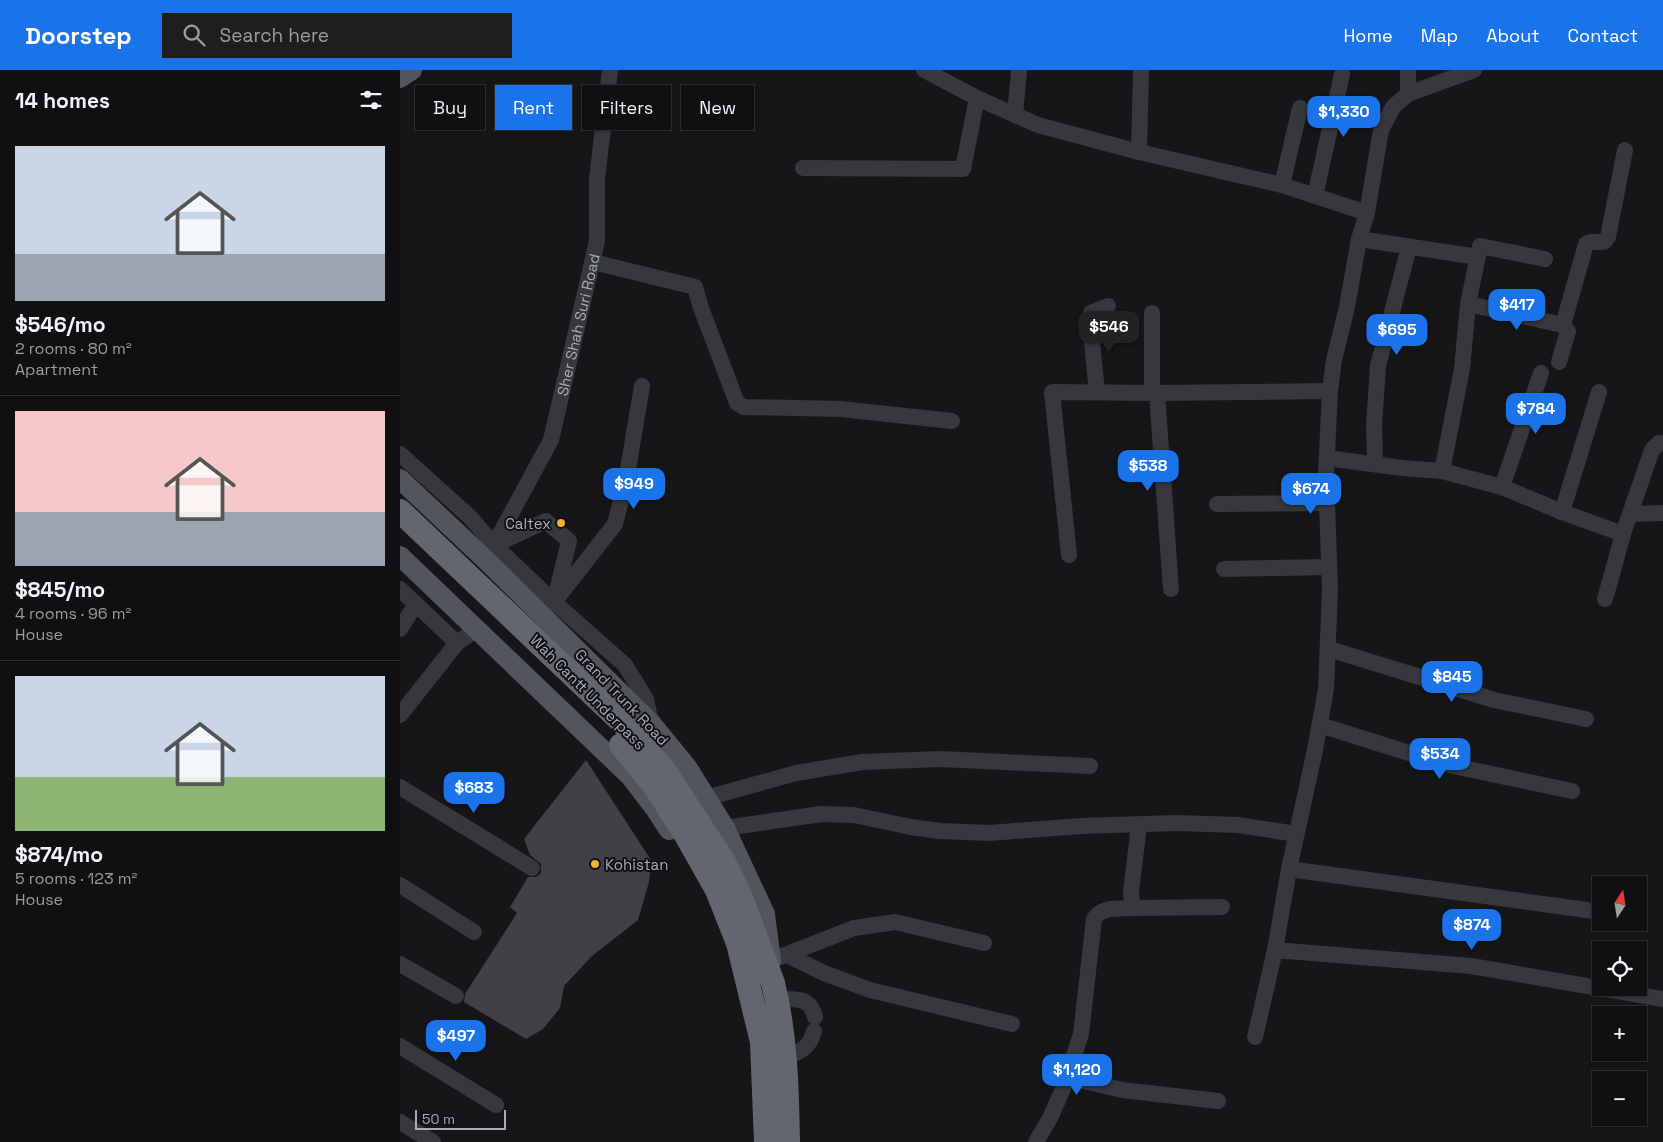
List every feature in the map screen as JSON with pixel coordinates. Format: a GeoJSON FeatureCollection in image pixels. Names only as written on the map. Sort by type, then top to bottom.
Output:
{"type":"FeatureCollection","features":[{"type":"Feature","properties":{"kind":"highway","name":"Wah Cantt Underpass"},"geometry":{"type":"LineString","coordinates":[[400,511],[622,722],[664,770],[724,862],[777,974]]}},
{"type":"Feature","properties":{"kind":"highway","name":"Wah Cantt Underpass"},"geometry":{"type":"LineString","coordinates":[[400,532],[579,702],[622,746],[654,785],[686,835],[717,890],[738,943],[750,987]]}},
{"type":"Feature","properties":{"kind":"highway","name":"Grand Trunk Road"},"geometry":{"type":"LineString","coordinates":[[777,974],[786,1057],[788,1142]]}},
{"type":"Feature","properties":{"kind":"highway"},"geometry":{"type":"LineString","coordinates":[[750,987],[762,1042],[766,1142]]}},
{"type":"Feature","properties":{"kind":"main road"},"geometry":{"type":"LineString","coordinates":[[400,78],[412,70]]}},
{"type":"Feature","properties":{"kind":"main road","name":"Grand Trunk Road"},"geometry":{"type":"LineString","coordinates":[[400,479],[491,554],[651,723],[687,767],[725,828],[765,914],[777,974]]}},
{"type":"Feature","properties":{"kind":"main road"},"geometry":{"type":"LineString","coordinates":[[400,556],[630,776],[656,810],[714,907],[750,987]]}},
{"type":"Feature","properties":{"kind":"street","name":"Sher Shah Suri Road"},"geometry":{"type":"LineString","coordinates":[[491,554],[551,440],[597,241],[597,178],[610,70]]}},
{"type":"Feature","properties":{"kind":"street"},"geometry":{"type":"LineString","coordinates":[[924,70],[948,76],[978,98],[1038,125],[1139,152],[1282,185],[1367,213]]}},
{"type":"Feature","properties":{"kind":"street"},"geometry":{"type":"LineString","coordinates":[[1015,114],[1019,70]]}},
{"type":"Feature","properties":{"kind":"street"},"geometry":{"type":"LineString","coordinates":[[1139,152],[1141,70]]}},
{"type":"Feature","properties":{"kind":"street"},"geometry":{"type":"LineString","coordinates":[[1408,70],[1408,94]]}},
{"type":"Feature","properties":{"kind":"street"},"geometry":{"type":"LineString","coordinates":[[1255,1037],[1275,950],[1289,869],[1326,689],[1329,649],[1329,567],[1326,504],[1330,391],[1334,360],[1348,307],[1360,239],[1367,213],[1381,130],[1393,106],[1408,94],[1474,70]]}},
{"type":"Feature","properties":{"kind":"street"},"geometry":{"type":"LineString","coordinates":[[1315,196],[1342,74]]}},
{"type":"Feature","properties":{"kind":"street"},"geometry":{"type":"LineString","coordinates":[[803,168],[963,169],[978,98]]}},
{"type":"Feature","properties":{"kind":"street"},"geometry":{"type":"LineString","coordinates":[[1282,185],[1300,108]]}},
{"type":"Feature","properties":{"kind":"street"},"geometry":{"type":"LineString","coordinates":[[1563,325],[1586,244],[1604,242],[1608,237],[1625,150]]}},
{"type":"Feature","properties":{"kind":"street"},"geometry":{"type":"LineString","coordinates":[[1360,239],[1478,257]]}},
{"type":"Feature","properties":{"kind":"street"},"geometry":{"type":"LineString","coordinates":[[1442,470],[1462,369],[1468,304],[1480,246],[1545,259]]}},
{"type":"Feature","properties":{"kind":"street"},"geometry":{"type":"LineString","coordinates":[[1374,463],[1378,366],[1409,247]]}},
{"type":"Feature","properties":{"kind":"street"},"geometry":{"type":"LineString","coordinates":[[593,262],[695,287],[701,308],[737,403],[744,407],[841,409],[952,421]]}},
{"type":"Feature","properties":{"kind":"street"},"geometry":{"type":"LineString","coordinates":[[1468,304],[1563,325],[1568,331],[1559,362]]}},
{"type":"Feature","properties":{"kind":"street"},"geometry":{"type":"LineString","coordinates":[[1097,392],[1090,322],[1091,314],[1108,306]]}},
{"type":"Feature","properties":{"kind":"street"},"geometry":{"type":"LineString","coordinates":[[1152,313],[1154,393],[1171,589]]}},
{"type":"Feature","properties":{"kind":"street"},"geometry":{"type":"LineString","coordinates":[[1502,487],[1541,373]]}},
{"type":"Feature","properties":{"kind":"street"},"geometry":{"type":"LineString","coordinates":[[554,602],[615,524],[626,481],[642,386]]}},
{"type":"Feature","properties":{"kind":"street"},"geometry":{"type":"LineString","coordinates":[[1069,555],[1052,392],[1330,391]]}},
{"type":"Feature","properties":{"kind":"street"},"geometry":{"type":"LineString","coordinates":[[1562,512],[1599,392]]}},
{"type":"Feature","properties":{"kind":"street"},"geometry":{"type":"LineString","coordinates":[[1605,599],[1623,534],[1652,450],[1659,444],[1663,444]]}},
{"type":"Feature","properties":{"kind":"street"},"geometry":{"type":"LineString","coordinates":[[400,454],[470,517],[491,554],[554,602],[625,665],[646,699],[651,723]]}},
{"type":"Feature","properties":{"kind":"street"},"geometry":{"type":"LineString","coordinates":[[1327,458],[1402,468],[1442,470],[1502,487],[1562,512],[1623,534]]}},
{"type":"Feature","properties":{"kind":"street"},"geometry":{"type":"LineString","coordinates":[[1216,504],[1326,504]]}},
{"type":"Feature","properties":{"kind":"street"},"geometry":{"type":"LineString","coordinates":[[1630,514],[1663,513]]}},
{"type":"Feature","properties":{"kind":"street"},"geometry":{"type":"LineString","coordinates":[[491,554],[546,521],[569,540],[554,602]]}},
{"type":"Feature","properties":{"kind":"street"},"geometry":{"type":"LineString","coordinates":[[1224,568],[1329,567]]}},
{"type":"Feature","properties":{"kind":"street"},"geometry":{"type":"LineString","coordinates":[[400,589],[457,643]]}},
{"type":"Feature","properties":{"kind":"street"},"geometry":{"type":"LineString","coordinates":[[400,629],[416,604]]}},
{"type":"Feature","properties":{"kind":"street"},"geometry":{"type":"LineString","coordinates":[[400,715],[457,643],[477,629]]}},
{"type":"Feature","properties":{"kind":"street"},"geometry":{"type":"LineString","coordinates":[[1329,649],[1494,700],[1586,719]]}},
{"type":"Feature","properties":{"kind":"street"},"geometry":{"type":"LineString","coordinates":[[1320,725],[1444,764],[1572,791]]}},
{"type":"Feature","properties":{"kind":"street"},"geometry":{"type":"LineString","coordinates":[[706,798],[796,773],[862,762],[940,759],[1090,766]]}},
{"type":"Feature","properties":{"kind":"street"},"geometry":{"type":"LineString","coordinates":[[400,787],[532,868]]}},
{"type":"Feature","properties":{"kind":"street"},"geometry":{"type":"LineString","coordinates":[[725,828],[821,814],[854,815],[940,831],[990,833],[1082,826],[1177,823],[1238,825],[1296,834]]}},
{"type":"Feature","properties":{"kind":"street"},"geometry":{"type":"LineString","coordinates":[[1132,908],[1131,892],[1139,824]]}},
{"type":"Feature","properties":{"kind":"street"},"geometry":{"type":"LineString","coordinates":[[1289,869],[1592,911]]}},
{"type":"Feature","properties":{"kind":"street"},"geometry":{"type":"LineString","coordinates":[[400,885],[474,932]]}},
{"type":"Feature","properties":{"kind":"street"},"geometry":{"type":"LineString","coordinates":[[1036,1142],[1050,1118],[1067,1077],[1081,1034],[1094,919],[1098,912],[1105,909],[1222,907]]}},
{"type":"Feature","properties":{"kind":"street"},"geometry":{"type":"LineString","coordinates":[[777,974],[854,928],[895,922],[984,943]]}},
{"type":"Feature","properties":{"kind":"street"},"geometry":{"type":"LineString","coordinates":[[1275,950],[1471,966],[1663,999]]}},
{"type":"Feature","properties":{"kind":"street"},"geometry":{"type":"LineString","coordinates":[[400,964],[456,996]]}},
{"type":"Feature","properties":{"kind":"street"},"geometry":{"type":"LineString","coordinates":[[777,974],[824,973],[870,990],[1012,1024]]}},
{"type":"Feature","properties":{"kind":"street"},"geometry":{"type":"LineString","coordinates":[[777,974],[798,999],[813,1007],[814,1024],[812,1038],[807,1047],[786,1057]]}},
{"type":"Feature","properties":{"kind":"street"},"geometry":{"type":"LineString","coordinates":[[400,1046],[496,1105]]}},
{"type":"Feature","properties":{"kind":"street"},"geometry":{"type":"LineString","coordinates":[[1067,1077],[1122,1090],[1218,1101]]}},
{"type":"Feature","properties":{"kind":"street"},"geometry":{"type":"LineString","coordinates":[[400,1122],[433,1142]]}},
{"type":"Feature","properties":{"kind":"building"},"geometry":{"type":"Polygon","coordinates":[[[586,760],[651,860],[649,882],[638,920],[592,956],[564,986],[560,1008],[543,1029],[526,1039],[464,1002],[465,994],[517,913],[510,907],[528,877],[536,877],[541,873],[541,864],[530,855],[524,839],[586,760]]]}},
{"type":"Feature","properties":{"kind":"place","name":"Caltex"},"geometry":{"type":"Point","coordinates":[561,523]}},
{"type":"Feature","properties":{"kind":"place","name":"Kohistan"},"geometry":{"type":"Point","coordinates":[595,864]}}]}
